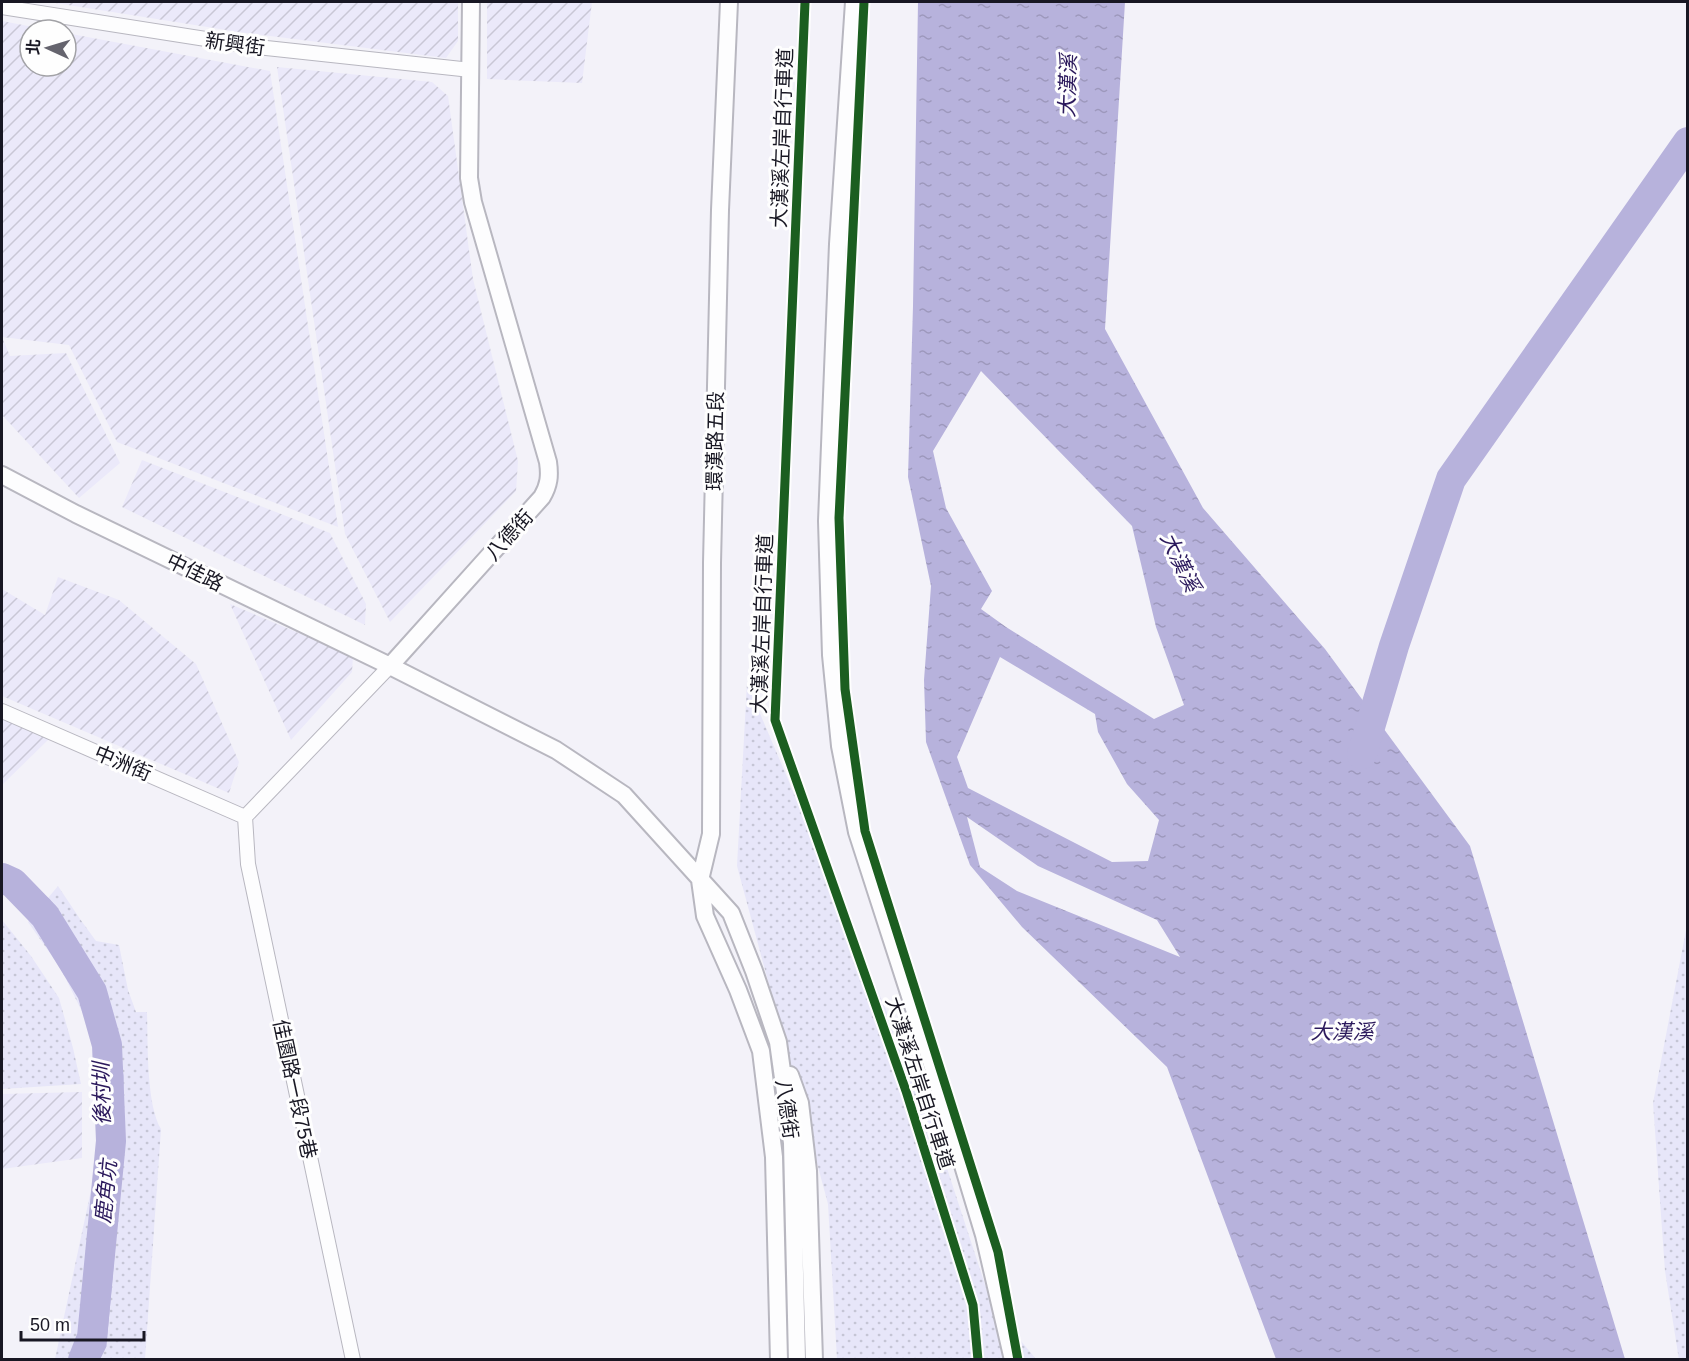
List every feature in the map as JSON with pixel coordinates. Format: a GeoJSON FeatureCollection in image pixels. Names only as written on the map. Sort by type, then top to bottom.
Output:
{"type":"FeatureCollection","features":[{"type":"Feature","properties":{"kind":"street","name":"八德街"},"geometry":{"type":"LineString","coordinates":[[471,2],[469,178],[473,202],[548,462],[550,476],[542,497],[390,666],[556,750],[624,795],[731,913],[778,1042],[792,1143],[797,1359]]}},
{"type":"Feature","properties":{"kind":"street","name":"環漢路五段"},"geometry":{"type":"LineString","coordinates":[[700,880],[711,834],[713,528],[720,210],[729,2]]}},
{"type":"Feature","properties":{"kind":"street"},"geometry":{"type":"LineString","coordinates":[[854,2],[837,267],[827,521],[831,655],[840,746],[857,832],[939,1086],[984,1235],[1013,1359]]}},
{"type":"Feature","properties":{"kind":"street","name":"新興街"},"geometry":{"type":"LineString","coordinates":[[2,7],[37,7],[257,47],[471,70]]}},
{"type":"Feature","properties":{"kind":"street","name":"中佳路"},"geometry":{"type":"LineString","coordinates":[[2,475],[145,549],[390,666]]}},
{"type":"Feature","properties":{"kind":"street"},"geometry":{"type":"LineString","coordinates":[[245,817],[390,666]]}},
{"type":"Feature","properties":{"kind":"street","name":"中洲街"},"geometry":{"type":"LineString","coordinates":[[2,711],[245,817]]}},
{"type":"Feature","properties":{"kind":"street","name":"佳園路一段75巷"},"geometry":{"type":"LineString","coordinates":[[245,817],[248,864],[352,1359]]}},
{"type":"Feature","properties":{"kind":"street","name":"八德街"},"geometry":{"type":"LineString","coordinates":[[700,880],[705,916],[738,990],[760,1051],[774,1157],[779,1359]]}},
{"type":"Feature","properties":{"kind":"street"},"geometry":{"type":"LineString","coordinates":[[778,1042],[800,1103],[808,1171],[814,1359]]}},
{"type":"Feature","properties":{"kind":"shaded area"},"geometry":{"type":"Polygon","coordinates":[[[49,2],[458,2],[458,41],[446,58],[239,32],[49,2]]]}},
{"type":"Feature","properties":{"kind":"shaded area"},"geometry":{"type":"Polygon","coordinates":[[[487,2],[592,2],[582,83],[487,79],[487,2]]]}},
{"type":"Feature","properties":{"kind":"shaded area"},"geometry":{"type":"Polygon","coordinates":[[[2,21],[18,24],[18,78],[78,78],[78,35],[270,71],[338,527],[117,442],[69,345],[2,337],[2,21]]]}},
{"type":"Feature","properties":{"kind":"shaded area"},"geometry":{"type":"Polygon","coordinates":[[[277,67],[432,82],[448,96],[473,279],[518,461],[516,491],[390,622],[345,534],[277,67]]]}},
{"type":"Feature","properties":{"kind":"shaded area"},"geometry":{"type":"Polygon","coordinates":[[[2,337],[10,356],[66,353],[120,463],[79,498],[2,415],[2,337]]]}},
{"type":"Feature","properties":{"kind":"shaded area"},"geometry":{"type":"Polygon","coordinates":[[[142,460],[330,533],[366,604],[365,625],[122,507],[142,460]]]}},
{"type":"Feature","properties":{"kind":"shaded area"},"geometry":{"type":"Polygon","coordinates":[[[58,577],[119,600],[196,664],[239,762],[229,793],[2,696],[2,589],[45,615],[58,577]]]}},
{"type":"Feature","properties":{"kind":"shaded area"},"geometry":{"type":"Polygon","coordinates":[[[230,604],[353,656],[352,672],[291,740],[230,604]]]}},
{"type":"Feature","properties":{"kind":"shaded area"},"geometry":{"type":"Polygon","coordinates":[[[747,683],[926,1104],[992,1306],[1036,1359],[837,1359],[828,1204],[737,866],[747,683]]]}},
{"type":"Feature","properties":{"kind":"shaded area"},"geometry":{"type":"Polygon","coordinates":[[[2,719],[50,738],[2,785],[2,719]]]}},
{"type":"Feature","properties":{"kind":"shaded area"},"geometry":{"type":"Polygon","coordinates":[[[58,886],[96,941],[119,945],[128,990],[136,1012],[147,1012],[150,1089],[156,1118],[161,1129],[145,1359],[55,1359],[103,1134],[104,1080],[91,1030],[61,969],[28,922],[58,886]]]}},
{"type":"Feature","properties":{"kind":"shaded area"},"geometry":{"type":"Polygon","coordinates":[[[2,920],[31,956],[59,998],[81,1084],[2,1089],[2,920]]]}},
{"type":"Feature","properties":{"kind":"shaded area"},"geometry":{"type":"Polygon","coordinates":[[[1687,925],[1688,1359],[1679,1360],[1665,1271],[1653,1103],[1687,925]]]}},
{"type":"Feature","properties":{"kind":"shaded area"},"geometry":{"type":"Polygon","coordinates":[[[82,1092],[82,1158],[2,1169],[2,1094],[82,1092]]]}},
{"type":"Feature","properties":{"kind":"water","name":"大漢溪"},"geometry":{"type":"Polygon","coordinates":[[[918,2],[1125,2],[1105,329],[1203,508],[1325,649],[1470,846],[1625,1359],[1276,1359],[1167,1067],[1022,927],[970,865],[926,742],[924,680],[931,586],[908,477],[918,2]],[[981,371],[933,451],[946,508],[992,591],[981,609],[1154,719],[1184,705],[1156,627],[1132,526],[981,371]],[[1000,657],[957,757],[968,788],[1112,862],[1148,861],[1159,820],[1127,784],[1098,732],[1095,714],[1000,657]],[[967,817],[980,867],[1017,891],[1180,957],[1157,920],[1038,866],[967,817]]]}},
{"type":"Feature","properties":{"kind":"waterway"},"geometry":{"type":"LineString","coordinates":[[1362,754],[1394,646],[1451,479],[1688,142]]}},
{"type":"Feature","properties":{"kind":"waterway","name":"後村圳"},"geometry":{"type":"LineString","coordinates":[[2,867],[48,901],[95,981],[114,1027],[121,1076],[120,1138],[104,1346],[97,1360]]}},
{"type":"Feature","properties":{"kind":"waterway","name":"鹿角坑"},"geometry":{"type":"LineString","coordinates":[[2,878],[13,883],[45,916],[92,992],[107,1045],[111,1141],[92,1337],[83,1360]]}},
{"type":"Feature","properties":{"kind":"cycle path","name":"大漢溪左岸自行車道"},"geometry":{"type":"LineString","coordinates":[[805,2],[775,720],[906,1091],[973,1305],[978,1360]]}},
{"type":"Feature","properties":{"kind":"cycle path","name":"大漢溪左岸自行車道"},"geometry":{"type":"LineString","coordinates":[[864,2],[839,518],[845,689],[865,831],[998,1252],[1018,1360]]}}]}
